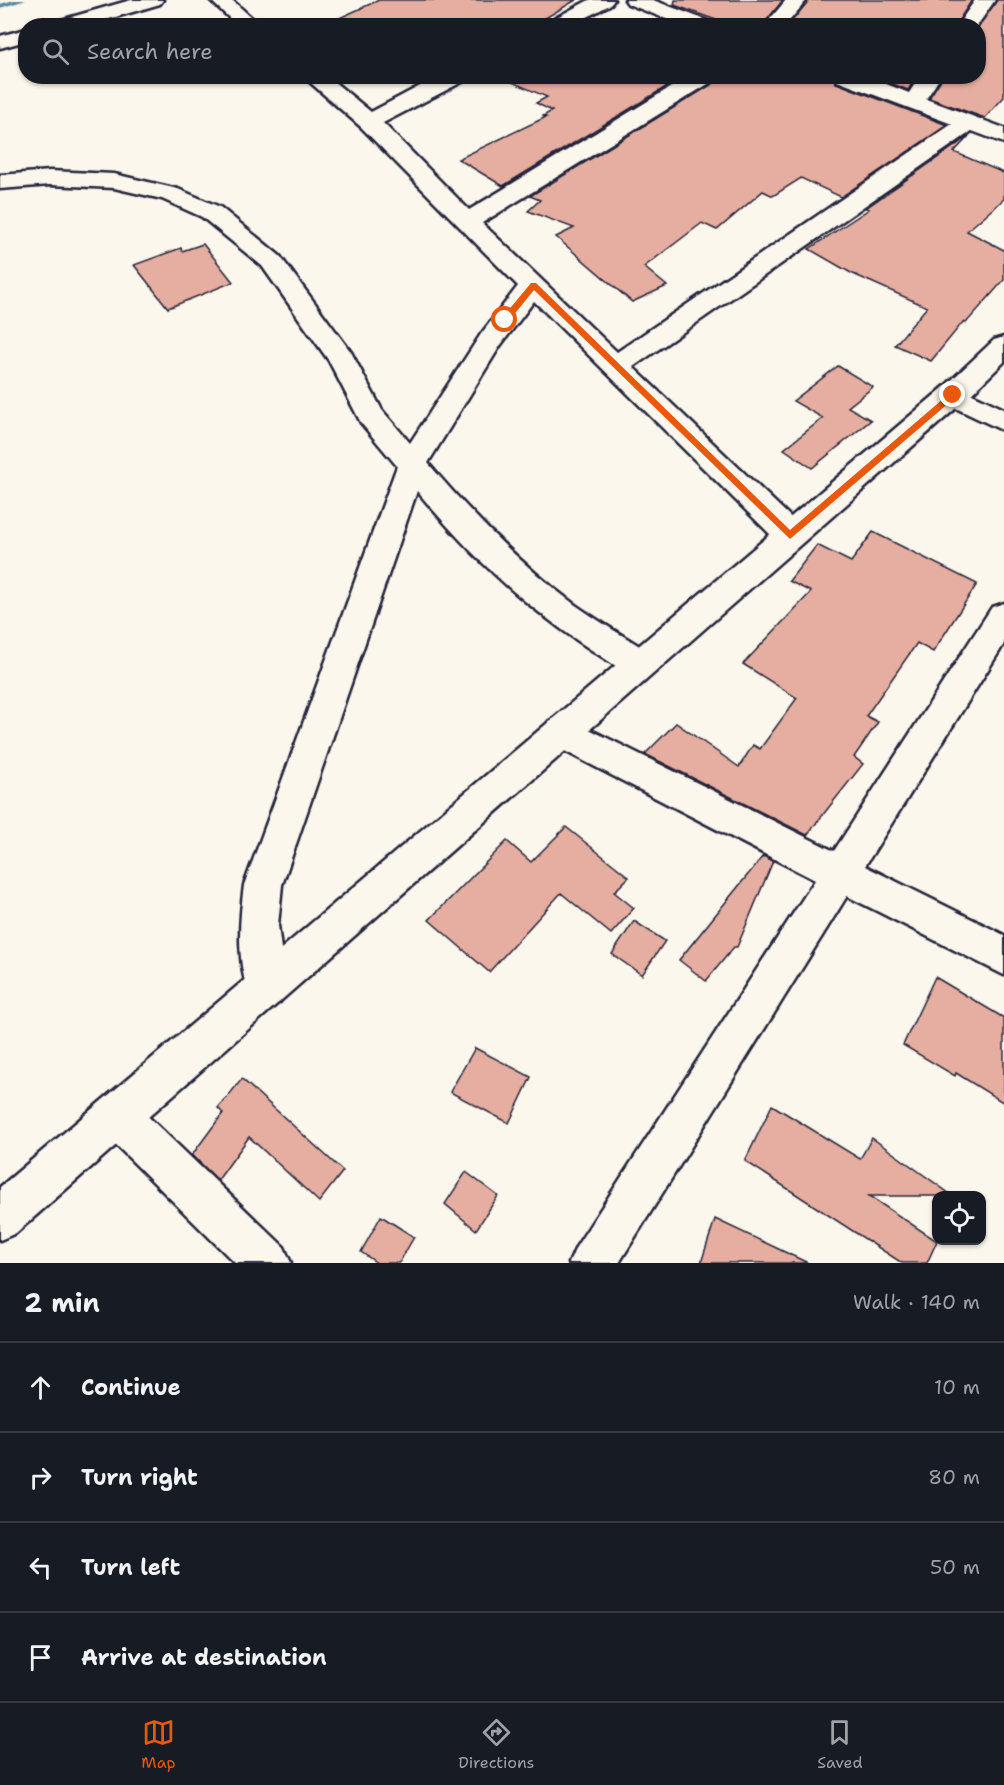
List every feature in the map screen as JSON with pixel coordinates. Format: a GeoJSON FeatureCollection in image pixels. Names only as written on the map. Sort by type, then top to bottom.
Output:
{"type":"FeatureCollection","features":[{"type":"Feature","properties":{"kind":"street"},"geometry":{"type":"LineString","coordinates":[[89,18],[153,0]]}},
{"type":"Feature","properties":{"kind":"street"},"geometry":{"type":"LineString","coordinates":[[220,0],[241,18]]}},
{"type":"Feature","properties":{"kind":"street"},"geometry":{"type":"LineString","coordinates":[[570,18],[604,0]]}},
{"type":"Feature","properties":{"kind":"street"},"geometry":{"type":"LineString","coordinates":[[635,0],[683,18]]}},
{"type":"Feature","properties":{"kind":"street"},"geometry":{"type":"LineString","coordinates":[[781,18],[797,0]]}},
{"type":"Feature","properties":{"kind":"street"},"geometry":{"type":"LineString","coordinates":[[973,18],[985,0]]}},
{"type":"Feature","properties":{"kind":"street"},"geometry":{"type":"LineString","coordinates":[[0,42],[18,37]]}},
{"type":"Feature","properties":{"kind":"street"},"geometry":{"type":"LineString","coordinates":[[323,84],[369,122],[467,222],[790,535]]}},
{"type":"Feature","properties":{"kind":"street"},"geometry":{"type":"LineString","coordinates":[[369,122],[441,84]]}},
{"type":"Feature","properties":{"kind":"street"},"geometry":{"type":"LineString","coordinates":[[467,222],[692,84]]}},
{"type":"Feature","properties":{"kind":"street"},"geometry":{"type":"LineString","coordinates":[[867,84],[1004,136]]}},
{"type":"Feature","properties":{"kind":"street"},"geometry":{"type":"LineString","coordinates":[[914,101],[926,84]]}},
{"type":"Feature","properties":{"kind":"street"},"geometry":{"type":"LineString","coordinates":[[617,366],[969,123]]}},
{"type":"Feature","properties":{"kind":"street"},"geometry":{"type":"LineString","coordinates":[[0,182],[50,178],[114,181],[170,194],[211,212],[237,231],[271,261],[341,358],[372,416],[456,518],[508,568],[563,613],[640,664]]}},
{"type":"Feature","properties":{"kind":"street"},"geometry":{"type":"LineString","coordinates":[[266,988],[258,925],[263,885],[412,464],[490,340],[533,285]]}},
{"type":"Feature","properties":{"kind":"street"},"geometry":{"type":"LineString","coordinates":[[0,1217],[953,395],[1004,345]]}},
{"type":"Feature","properties":{"kind":"street"},"geometry":{"type":"LineString","coordinates":[[953,395],[1004,421]]}},
{"type":"Feature","properties":{"kind":"street"},"geometry":{"type":"LineString","coordinates":[[592,1263],[1004,616]]}},
{"type":"Feature","properties":{"kind":"street"},"geometry":{"type":"LineString","coordinates":[[561,732],[1004,956]]}},
{"type":"Feature","properties":{"kind":"street"},"geometry":{"type":"LineString","coordinates":[[118,1117],[268,1263]]}},
{"type":"Feature","properties":{"kind":"building"},"geometry":{"type":"Polygon","coordinates":[[[379,0],[576,0],[546,18],[340,18],[379,0]]]}},
{"type":"Feature","properties":{"kind":"building"},"geometry":{"type":"Polygon","coordinates":[[[675,0],[783,0],[768,18],[711,18],[674,5],[675,0]]]}},
{"type":"Feature","properties":{"kind":"building"},"geometry":{"type":"Polygon","coordinates":[[[809,0],[972,0],[960,18],[794,18],[809,0]]]}},
{"type":"Feature","properties":{"kind":"building"},"geometry":{"type":"Polygon","coordinates":[[[997,0],[1004,0],[1004,97],[985,118],[929,98],[938,84],[986,84],[984,18],[997,0]]]}},
{"type":"Feature","properties":{"kind":"building"},"geometry":{"type":"Polygon","coordinates":[[[517,84],[671,84],[503,186],[458,159],[546,117],[543,116],[552,111],[536,103],[547,97],[517,84]]]}},
{"type":"Feature","properties":{"kind":"building"},"geometry":{"type":"Polygon","coordinates":[[[712,84],[839,84],[947,125],[841,197],[801,178],[773,196],[763,191],[717,230],[702,223],[644,267],[667,286],[632,302],[556,237],[574,228],[528,211],[540,200],[530,196],[712,84]]]}},
{"type":"Feature","properties":{"kind":"building"},"geometry":{"type":"Polygon","coordinates":[[[893,84],[912,84],[908,90],[893,84]]]}},
{"type":"Feature","properties":{"kind":"building"},"geometry":{"type":"Polygon","coordinates":[[[969,136],[954,152],[1004,173],[1004,199],[967,231],[1004,250],[1004,280],[966,323],[963,322],[931,361],[895,345],[927,307],[851,273],[809,249],[869,209],[866,208],[969,136]]]}},
{"type":"Feature","properties":{"kind":"building"},"geometry":{"type":"Polygon","coordinates":[[[203,244],[233,282],[168,308],[134,265],[181,248],[182,251],[203,244]]]}},
{"type":"Feature","properties":{"kind":"building"},"geometry":{"type":"Polygon","coordinates":[[[838,366],[873,387],[848,407],[871,420],[812,468],[784,449],[823,418],[793,401],[838,366]]]}},
{"type":"Feature","properties":{"kind":"building"},"geometry":{"type":"Polygon","coordinates":[[[873,532],[977,584],[933,652],[917,643],[866,716],[878,722],[854,757],[863,764],[807,835],[645,754],[676,723],[739,767],[753,745],[760,749],[797,698],[743,664],[811,592],[789,581],[817,545],[851,562],[873,532]]]}},
{"type":"Feature","properties":{"kind":"building"},"geometry":{"type":"Polygon","coordinates":[[[566,827],[629,877],[614,892],[634,908],[611,934],[561,893],[489,972],[429,920],[507,841],[531,862],[566,827]]]}},
{"type":"Feature","properties":{"kind":"building"},"geometry":{"type":"Polygon","coordinates":[[[763,856],[773,861],[737,947],[734,947],[706,981],[679,960],[763,856]]]}},
{"type":"Feature","properties":{"kind":"building"},"geometry":{"type":"Polygon","coordinates":[[[634,921],[665,941],[642,975],[612,954],[634,921]]]}},
{"type":"Feature","properties":{"kind":"building"},"geometry":{"type":"Polygon","coordinates":[[[935,977],[1004,1018],[1004,1103],[956,1073],[955,1076],[903,1045],[935,977]]]}},
{"type":"Feature","properties":{"kind":"building"},"geometry":{"type":"Polygon","coordinates":[[[475,1048],[531,1077],[509,1123],[450,1092],[475,1048]]]}},
{"type":"Feature","properties":{"kind":"building"},"geometry":{"type":"Polygon","coordinates":[[[242,1079],[343,1171],[319,1202],[249,1137],[218,1180],[192,1155],[223,1113],[218,1108],[242,1079]]]}},
{"type":"Feature","properties":{"kind":"building"},"geometry":{"type":"Polygon","coordinates":[[[772,1105],[860,1159],[872,1138],[946,1191],[932,1191],[932,1196],[869,1196],[932,1238],[932,1245],[935,1245],[927,1263],[902,1263],[745,1161],[772,1105]]]}},
{"type":"Feature","properties":{"kind":"building"},"geometry":{"type":"Polygon","coordinates":[[[466,1172],[498,1196],[476,1230],[445,1204],[466,1172]]]}},
{"type":"Feature","properties":{"kind":"building"},"geometry":{"type":"Polygon","coordinates":[[[381,1216],[414,1237],[399,1263],[377,1263],[361,1252],[381,1216]]]}},
{"type":"Feature","properties":{"kind":"building"},"geometry":{"type":"Polygon","coordinates":[[[715,1219],[808,1263],[701,1263],[715,1219]]]}},
{"type":"Feature","properties":{"kind":"waterway"},"geometry":{"type":"LineString","coordinates":[[0,6],[22,0]]}},
{"type":"Feature","properties":{"kind":"route"},"geometry":{"type":"LineString","coordinates":[[505,320],[533,285],[790,535],[953,395]]}}]}
